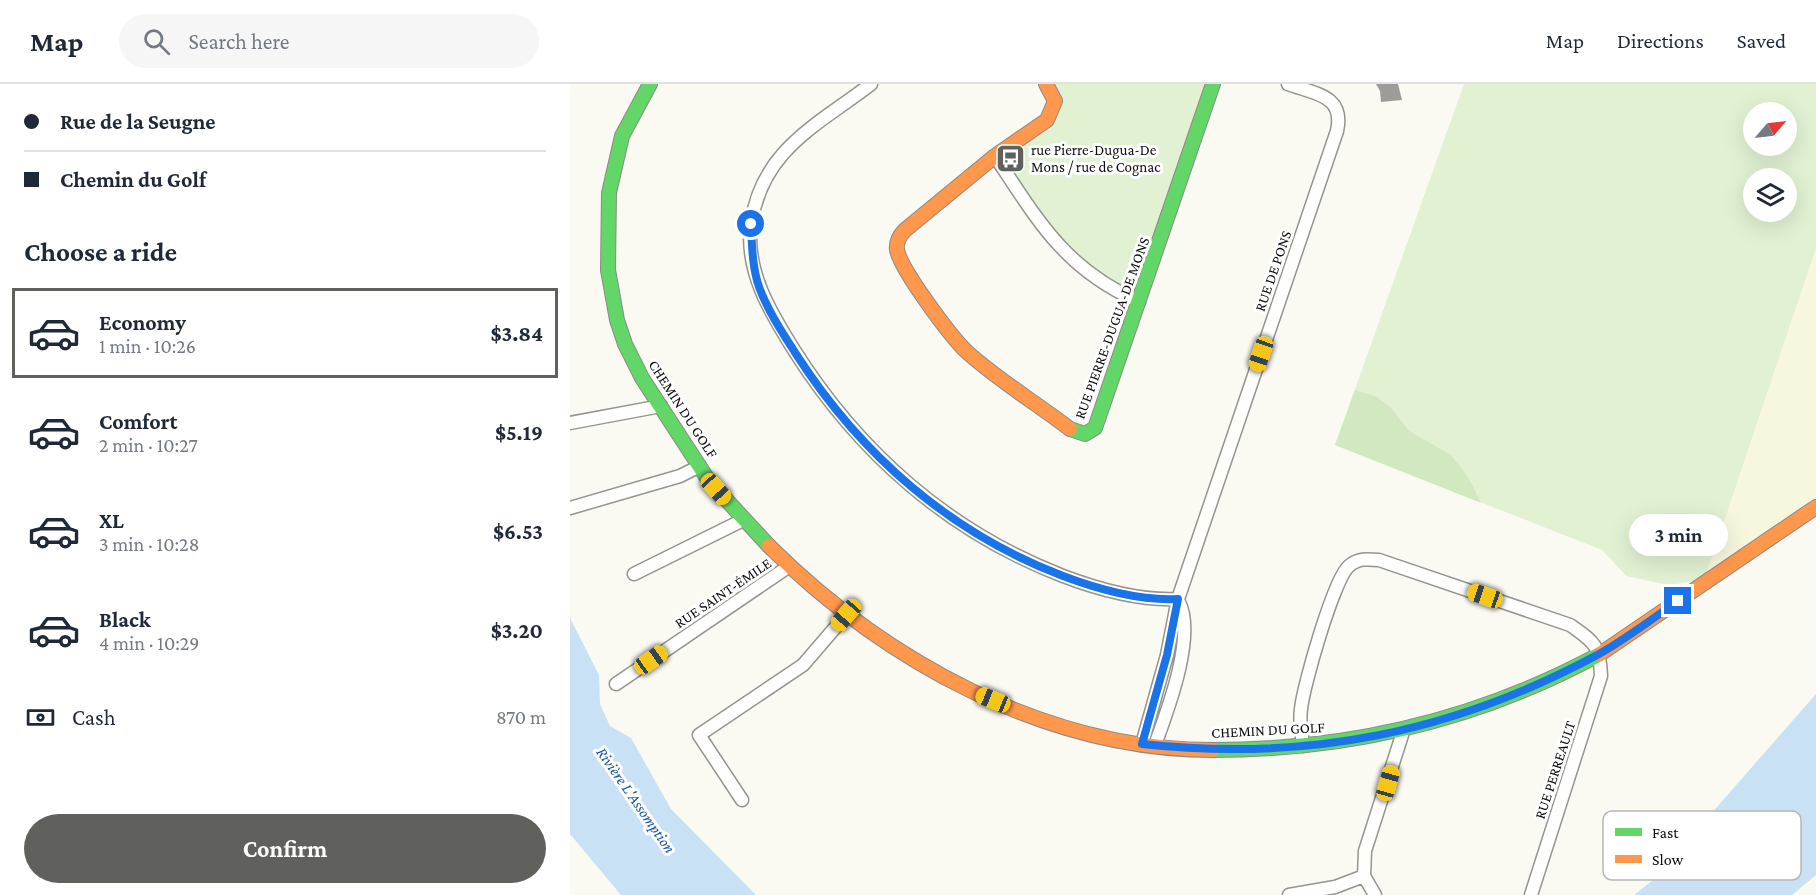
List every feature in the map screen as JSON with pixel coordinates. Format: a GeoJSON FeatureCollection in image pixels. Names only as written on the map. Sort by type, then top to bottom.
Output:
{"type":"FeatureCollection","features":[{"type":"Feature","properties":{"kind":"street","name":"CHEMIN DU GOLF"},"geometry":{"type":"LineString","coordinates":[[650,84],[619,140],[610,185],[607,265],[614,304],[625,343],[640,376],[716,489],[788,567],[846,615],[892,646],[974,692],[1031,715],[1078,730],[1149,744],[1216,751],[1303,746],[1403,732],[1467,714],[1508,698],[1600,654],[1816,507]]}},
{"type":"Feature","properties":{"kind":"street"},"geometry":{"type":"LineString","coordinates":[[871,84],[796,138],[776,161],[751,224],[752,259],[758,285],[770,313],[819,389],[875,456],[951,519],[1010,553],[1082,583],[1116,593],[1161,600],[1178,599],[1186,623],[1184,649],[1149,744]]}},
{"type":"Feature","properties":{"kind":"street","name":"RUE PIERRE-DUGUA-DE MONS"},"geometry":{"type":"LineString","coordinates":[[1047,84],[1054,101],[1047,120],[995,156],[905,230],[897,243],[897,250],[938,319],[967,351],[1073,431],[1089,434],[1095,428],[1213,84]]}},
{"type":"Feature","properties":{"kind":"street","name":"RUE DE PONS"},"geometry":{"type":"LineString","coordinates":[[1178,599],[1340,118],[1335,104],[1326,98],[1288,84]]}},
{"type":"Feature","properties":{"kind":"street"},"geometry":{"type":"LineString","coordinates":[[995,156],[1056,245],[1079,266],[1120,294],[1139,302]]}},
{"type":"Feature","properties":{"kind":"street"},"geometry":{"type":"LineString","coordinates":[[570,423],[660,406]]}},
{"type":"Feature","properties":{"kind":"street"},"geometry":{"type":"LineString","coordinates":[[570,508],[680,476],[700,466]]}},
{"type":"Feature","properties":{"kind":"street"},"geometry":{"type":"LineString","coordinates":[[634,574],[743,520]]}},
{"type":"Feature","properties":{"kind":"street"},"geometry":{"type":"LineString","coordinates":[[1303,746],[1300,712],[1304,688],[1338,583],[1348,566],[1362,559],[1379,560],[1570,625],[1593,642],[1600,654]]}},
{"type":"Feature","properties":{"kind":"street","name":"RUE SAINT-ÉMILE"},"geometry":{"type":"LineString","coordinates":[[616,684],[788,567]]}},
{"type":"Feature","properties":{"kind":"street"},"geometry":{"type":"LineString","coordinates":[[742,800],[699,735],[803,665],[846,615]]}},
{"type":"Feature","properties":{"kind":"street","name":"RUE PERREAULT"},"geometry":{"type":"LineString","coordinates":[[1531,895],[1601,676],[1600,654]]}},
{"type":"Feature","properties":{"kind":"street"},"geometry":{"type":"LineString","coordinates":[[1375,895],[1364,876],[1365,851],[1403,732]]}},
{"type":"Feature","properties":{"kind":"street"},"geometry":{"type":"LineString","coordinates":[[1289,895],[1335,887],[1364,876]]}},
{"type":"Feature","properties":{"kind":"green space"},"geometry":{"type":"Polygon","coordinates":[[[1046,84],[1213,84],[1139,302],[1079,266],[995,156],[1047,120],[1046,84]]]}},
{"type":"Feature","properties":{"kind":"green space"},"geometry":{"type":"Polygon","coordinates":[[[1464,84],[1816,84],[1816,248],[1706,575],[1695,581],[1669,585],[1626,576],[1602,550],[1335,445],[1464,84]]]}},
{"type":"Feature","properties":{"kind":"green space"},"geometry":{"type":"Polygon","coordinates":[[[1816,248],[1816,497],[1706,575],[1816,248]]]}},
{"type":"Feature","properties":{"kind":"green space"},"geometry":{"type":"Polygon","coordinates":[[[1355,390],[1377,397],[1391,408],[1409,431],[1451,455],[1468,477],[1481,503],[1335,445],[1355,390]]]}},
{"type":"Feature","properties":{"kind":"water","name":"Rivière L'Assomption"},"geometry":{"type":"Polygon","coordinates":[[[570,618],[599,675],[600,704],[610,726],[631,738],[671,809],[756,895],[621,895],[570,834],[570,618]]]}},
{"type":"Feature","properties":{"kind":"water"},"geometry":{"type":"Polygon","coordinates":[[[1816,694],[1816,875],[1792,895],[1634,895],[1653,880],[1801,880],[1801,811],[1713,811],[1816,694]]]}},
{"type":"Feature","properties":{"kind":"building"},"geometry":{"type":"Polygon","coordinates":[[[1376,84],[1398,84],[1402,100],[1381,102],[1380,91],[1376,84]]]}},
{"type":"Feature","properties":{"kind":"traffic: fast"},"geometry":{"type":"LineString","coordinates":[[650,84],[622,136],[609,193],[608,270],[617,320],[625,344],[642,378],[709,481],[769,546]]}},
{"type":"Feature","properties":{"kind":"traffic: fast"},"geometry":{"type":"LineString","coordinates":[[1070,429],[1085,434],[1095,428],[1213,84]]}},
{"type":"Feature","properties":{"kind":"traffic: fast"},"geometry":{"type":"LineString","coordinates":[[1213,750],[1264,749],[1314,744],[1364,737],[1413,726],[1461,713],[1508,696],[1554,677],[1600,654]]}},
{"type":"Feature","properties":{"kind":"traffic: slow"},"geometry":{"type":"LineString","coordinates":[[1046,84],[1055,101],[1047,120],[995,156],[905,230],[899,239],[897,250],[907,272],[928,303],[967,352],[1004,382],[1070,429]]}},
{"type":"Feature","properties":{"kind":"traffic: slow"},"geometry":{"type":"LineString","coordinates":[[1600,654],[1816,507]]}},
{"type":"Feature","properties":{"kind":"traffic: slow"},"geometry":{"type":"LineString","coordinates":[[769,546],[815,588],[864,626],[916,661],[972,691],[1030,716],[1089,734],[1151,746],[1213,750]]}},
{"type":"Feature","properties":{"kind":"place","name":"rue Pierre-Dugua-De Mons / rue de Cognac"},"geometry":{"type":"Point","coordinates":[1010,159]}},
{"type":"Feature","properties":{"kind":"route"},"geometry":{"type":"LineString","coordinates":[[751,224],[752,259],[758,285],[770,313],[819,389],[875,456],[900,479],[951,519],[981,538],[1041,568],[1116,593],[1161,600],[1178,599],[1167,655],[1142,744],[1216,751],[1247,750],[1331,744],[1403,732],[1467,714],[1528,690],[1600,654],[1678,601]]}}]}
